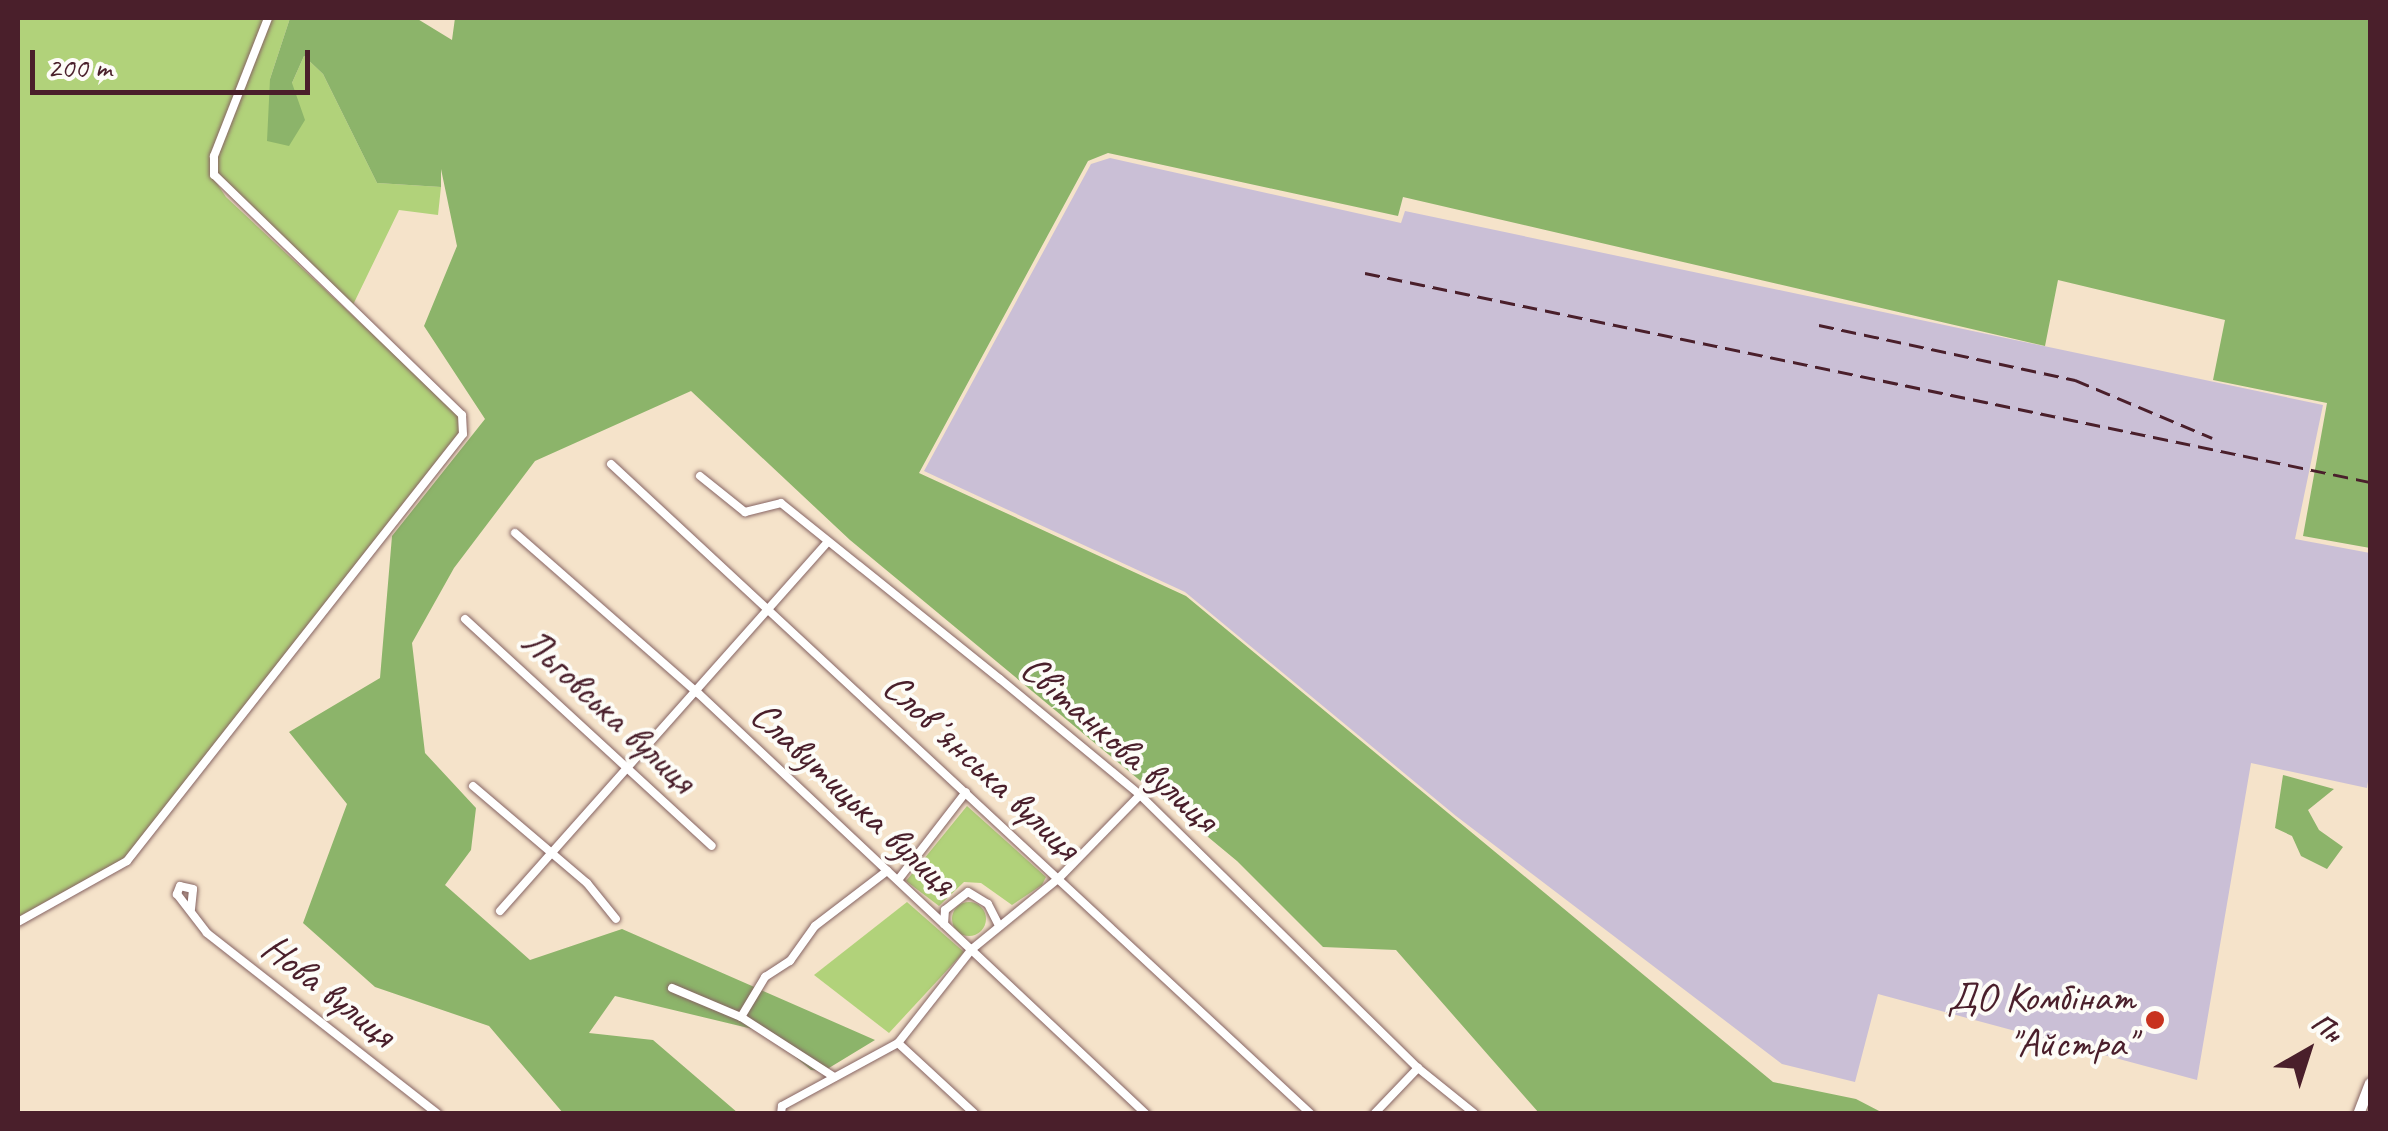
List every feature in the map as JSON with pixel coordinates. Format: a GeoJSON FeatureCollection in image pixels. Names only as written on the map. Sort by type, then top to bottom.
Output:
{"type":"FeatureCollection","features":[{"type":"Feature","properties":{"kind":"main road"},"geometry":{"type":"LineString","coordinates":[[2358,1114],[2370,1083]]}},
{"type":"Feature","properties":{"kind":"street"},"geometry":{"type":"LineString","coordinates":[[18,922],[128,861],[463,434],[462,415],[214,176],[214,156],[268,18]]}},
{"type":"Feature","properties":{"kind":"street","name":"Словʼянська вулиця"},"geometry":{"type":"LineString","coordinates":[[611,464],[1311,1114]]}},
{"type":"Feature","properties":{"kind":"street","name":"Світанкова вулиця"},"geometry":{"type":"LineString","coordinates":[[700,476],[746,512],[781,502],[1140,795],[1418,1068],[1475,1114]]}},
{"type":"Feature","properties":{"kind":"street","name":"Славутицька вулиця"},"geometry":{"type":"LineString","coordinates":[[515,533],[698,693],[1146,1114]]}},
{"type":"Feature","properties":{"kind":"street"},"geometry":{"type":"LineString","coordinates":[[500,912],[827,543]]}},
{"type":"Feature","properties":{"kind":"street","name":"Льговська вулиця"},"geometry":{"type":"LineString","coordinates":[[465,619],[712,846]]}},
{"type":"Feature","properties":{"kind":"street"},"geometry":{"type":"LineString","coordinates":[[473,786],[553,853],[616,918]]}},
{"type":"Feature","properties":{"kind":"street"},"geometry":{"type":"LineString","coordinates":[[898,880],[966,792]]}},
{"type":"Feature","properties":{"kind":"street"},"geometry":{"type":"LineString","coordinates":[[782,1110],[898,1043],[972,950],[998,924],[1059,878],[1140,795]]}},
{"type":"Feature","properties":{"kind":"street"},"geometry":{"type":"LineString","coordinates":[[742,1017],[764,977],[790,960],[815,926],[888,870]]}},
{"type":"Feature","properties":{"kind":"street"},"geometry":{"type":"LineString","coordinates":[[944,924],[945,910],[968,892],[988,904],[998,924]]}},
{"type":"Feature","properties":{"kind":"street","name":"Нова вулиця"},"geometry":{"type":"LineString","coordinates":[[191,908],[207,933],[438,1114]]}},
{"type":"Feature","properties":{"kind":"street"},"geometry":{"type":"LineString","coordinates":[[672,988],[742,1017],[834,1077]]}},
{"type":"Feature","properties":{"kind":"street"},"geometry":{"type":"LineString","coordinates":[[898,1043],[975,1114]]}},
{"type":"Feature","properties":{"kind":"street"},"geometry":{"type":"LineString","coordinates":[[1374,1114],[1418,1068]]}},
{"type":"Feature","properties":{"kind":"shaded area"},"geometry":{"type":"Polygon","coordinates":[[[1110,158],[1401,223],[1405,211],[2323,405],[2295,539],[2370,553],[2367,788],[2251,763],[2197,1080],[1878,994],[1855,1082],[1782,1064],[1456,816],[1185,592],[924,471],[1091,164],[1110,158]]]}},
{"type":"Feature","properties":{"kind":"green space"},"geometry":{"type":"Polygon","coordinates":[[[18,18],[266,18],[212,156],[212,176],[226,197],[459,415],[460,431],[125,858],[18,917],[18,18]]]}},
{"type":"Feature","properties":{"kind":"green space"},"geometry":{"type":"Polygon","coordinates":[[[270,18],[290,18],[270,79],[292,83],[304,56],[323,74],[377,183],[441,187],[438,215],[399,210],[351,309],[216,174],[216,157],[270,18]]]}},
{"type":"Feature","properties":{"kind":"green space"},"geometry":{"type":"Polygon","coordinates":[[[290,18],[416,18],[452,40],[455,18],[2370,18],[2370,548],[2303,536],[2327,403],[2213,380],[2225,320],[2058,280],[2045,346],[1403,197],[1398,216],[1108,153],[1088,161],[919,473],[1186,596],[1773,1082],[1856,1099],[1883,1113],[1539,1113],[1396,950],[1323,947],[1237,861],[850,540],[691,391],[535,461],[454,568],[412,643],[425,753],[476,808],[471,850],[445,885],[530,960],[622,929],[875,1040],[824,1071],[811,1070],[765,1032],[615,996],[589,1033],[653,1040],[738,1113],[563,1113],[489,1026],[375,987],[303,923],[347,804],[289,732],[380,678],[392,536],[485,419],[424,326],[457,246],[441,169],[441,187],[377,183],[323,74],[304,56],[292,83],[305,120],[289,146],[267,141],[270,79],[290,18]]]}},
{"type":"Feature","properties":{"kind":"green space"},"geometry":{"type":"Polygon","coordinates":[[[2283,775],[2334,789],[2308,810],[2319,830],[2343,847],[2327,869],[2301,856],[2292,836],[2275,828],[2283,775]]]}},
{"type":"Feature","properties":{"kind":"green space"},"geometry":{"type":"Polygon","coordinates":[[[967,806],[1046,877],[1042,885],[1012,905],[981,883],[964,882],[939,906],[906,881],[967,806]]]}},
{"type":"Feature","properties":{"kind":"green space"},"geometry":{"type":"Polygon","coordinates":[[[907,902],[964,952],[889,1033],[814,975],[907,902]]]}},
{"type":"Feature","properties":{"kind":"green space"},"geometry":{"type":"Polygon","coordinates":[[[969,902],[981,907],[986,919],[981,931],[969,936],[957,931],[952,919],[957,907],[969,902]]]}},
{"type":"Feature","properties":{"kind":"railway"},"geometry":{"type":"LineString","coordinates":[[1365,273],[2370,482]]}},
{"type":"Feature","properties":{"kind":"railway"},"geometry":{"type":"LineString","coordinates":[[1819,325],[2075,380],[2212,438]]}},
{"type":"Feature","properties":{"kind":"place","name":"ДО Комбінат \"Айстра\""},"geometry":{"type":"Point","coordinates":[2155,1020]}}]}
